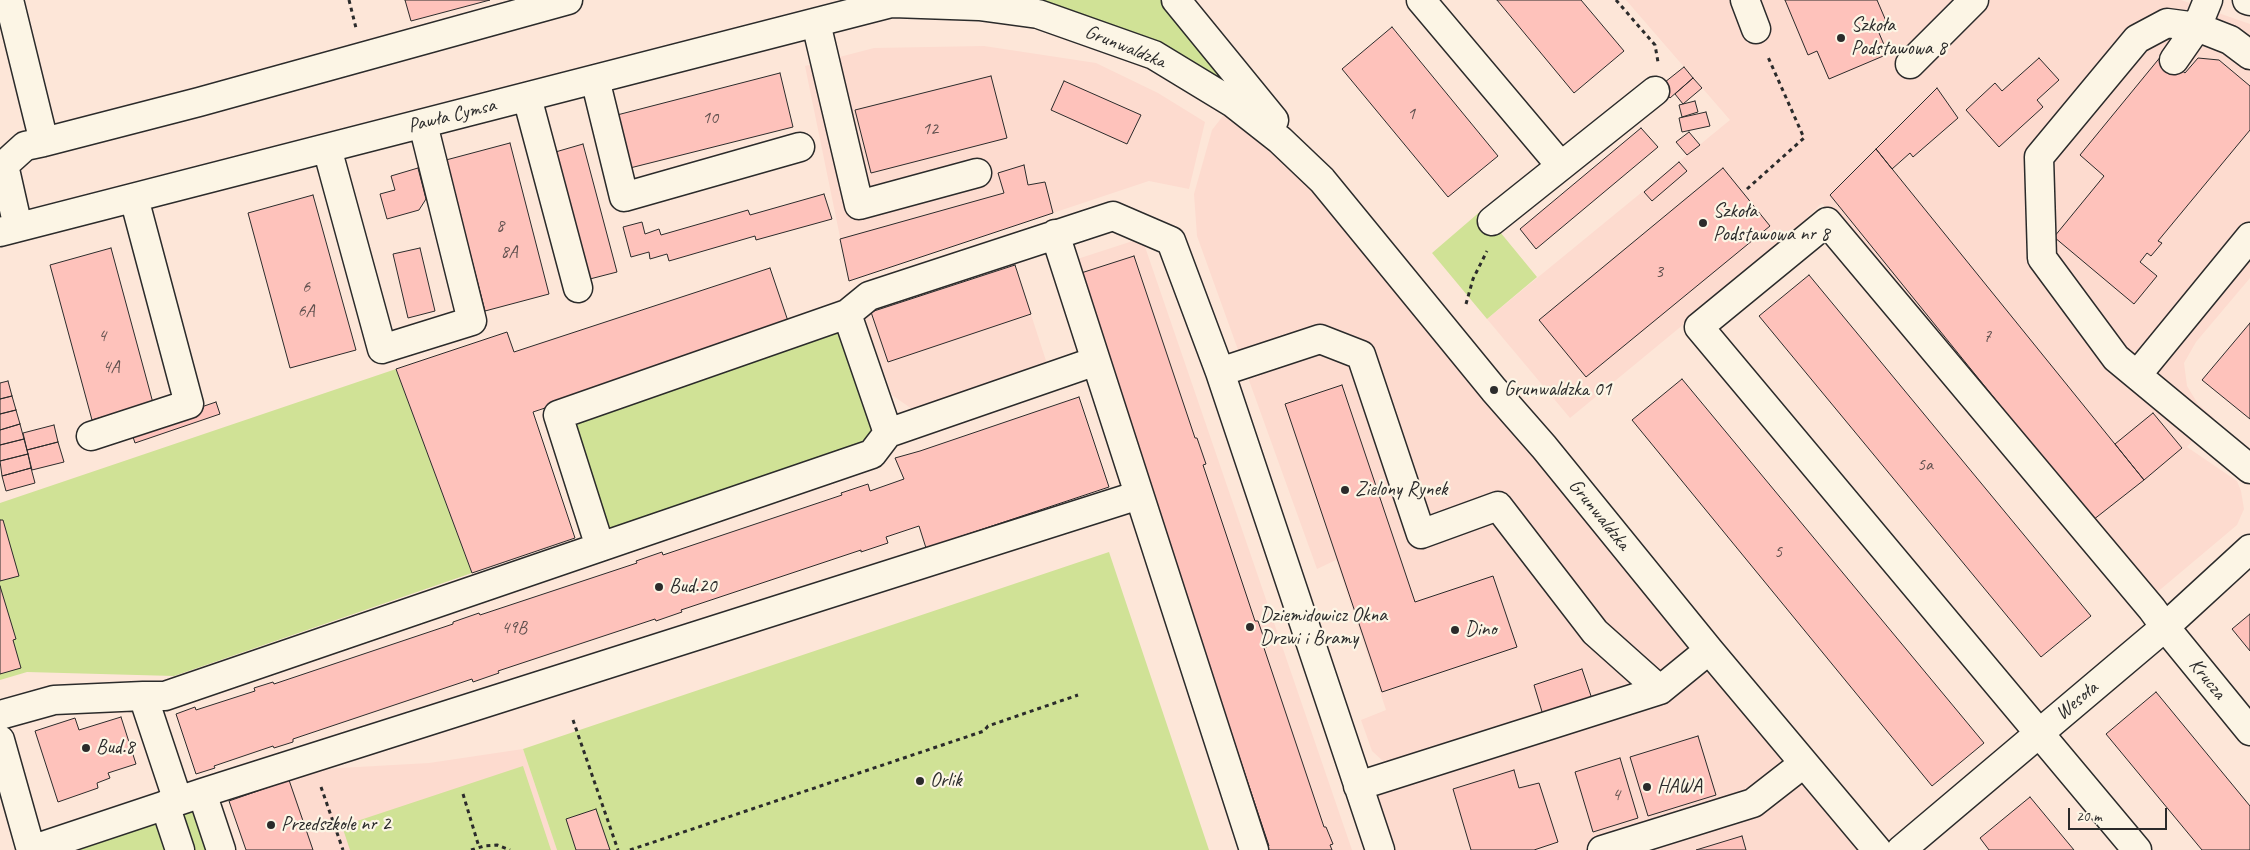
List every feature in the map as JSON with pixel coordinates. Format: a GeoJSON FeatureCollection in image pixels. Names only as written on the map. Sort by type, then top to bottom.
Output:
{"type":"FeatureCollection","features":[{"type":"Feature","properties":{"kind":"street"},"geometry":{"type":"LineString","coordinates":[[9,0],[44,142]]}},
{"type":"Feature","properties":{"kind":"street"},"geometry":{"type":"LineString","coordinates":[[9,230],[4,165],[25,146],[199,102],[568,0]]}},
{"type":"Feature","properties":{"kind":"street","name":"Grunwaldzka"},"geometry":{"type":"LineString","coordinates":[[1176,0],[1494,390],[1544,447],[1803,764],[1877,850]]}},
{"type":"Feature","properties":{"kind":"street"},"geometry":{"type":"LineString","coordinates":[[1422,0],[1561,166]]}},
{"type":"Feature","properties":{"kind":"street"},"geometry":{"type":"LineString","coordinates":[[1745,0],[1756,29]]}},
{"type":"Feature","properties":{"kind":"street"},"geometry":{"type":"LineString","coordinates":[[1910,64],[1974,0]]}},
{"type":"Feature","properties":{"kind":"street"},"geometry":{"type":"LineString","coordinates":[[2174,60],[2197,27],[2208,0]]}},
{"type":"Feature","properties":{"kind":"street","name":"Grunwaldzka"},"geometry":{"type":"LineString","coordinates":[[898,2],[979,6],[1012,5],[1154,55],[1233,103],[1280,140],[1322,180]]}},
{"type":"Feature","properties":{"kind":"street","name":"Pawła Cymsa"},"geometry":{"type":"LineString","coordinates":[[9,230],[898,2]]}},
{"type":"Feature","properties":{"kind":"street"},"geometry":{"type":"LineString","coordinates":[[816,23],[859,205],[977,173]]}},
{"type":"Feature","properties":{"kind":"street"},"geometry":{"type":"LineString","coordinates":[[2250,55],[2230,40],[2197,27],[2168,23],[2137,39],[2039,157],[2042,258],[2116,358],[2250,470]]}},
{"type":"Feature","properties":{"kind":"street"},"geometry":{"type":"LineString","coordinates":[[595,80],[624,197],[800,147]]}},
{"type":"Feature","properties":{"kind":"street"},"geometry":{"type":"LineString","coordinates":[[1492,221],[1655,91]]}},
{"type":"Feature","properties":{"kind":"street"},"geometry":{"type":"LineString","coordinates":[[527,97],[578,288]]}},
{"type":"Feature","properties":{"kind":"street"},"geometry":{"type":"LineString","coordinates":[[327,148],[382,349],[472,321],[423,124]]}},
{"type":"Feature","properties":{"kind":"street"},"geometry":{"type":"LineString","coordinates":[[91,436],[189,404],[134,198]]}},
{"type":"Feature","properties":{"kind":"street"},"geometry":{"type":"LineString","coordinates":[[600,547],[558,415],[847,314],[870,296],[1113,216],[1171,241],[1220,372],[1380,850]]}},
{"type":"Feature","properties":{"kind":"street","name":"Krucza"},"geometry":{"type":"LineString","coordinates":[[2039,732],[2016,707],[1699,327],[1827,222],[2152,609],[2250,731]]}},
{"type":"Feature","properties":{"kind":"street"},"geometry":{"type":"LineString","coordinates":[[1055,234],[1254,850]]}},
{"type":"Feature","properties":{"kind":"street"},"geometry":{"type":"LineString","coordinates":[[2137,375],[2250,237]]}},
{"type":"Feature","properties":{"kind":"street"},"geometry":{"type":"LineString","coordinates":[[847,314],[888,433]]}},
{"type":"Feature","properties":{"kind":"street"},"geometry":{"type":"LineString","coordinates":[[1220,372],[1320,339],[1361,355],[1421,534],[1498,506],[1595,632],[1660,690]]}},
{"type":"Feature","properties":{"kind":"street"},"geometry":{"type":"LineString","coordinates":[[0,716],[54,700],[165,696],[872,454],[888,433],[1096,362]]}},
{"type":"Feature","properties":{"kind":"street"},"geometry":{"type":"LineString","coordinates":[[0,740],[31,850],[311,758],[1139,495]]}},
{"type":"Feature","properties":{"kind":"street","name":"Wesoła"},"geometry":{"type":"LineString","coordinates":[[1901,850],[2165,627],[2250,548]]}},
{"type":"Feature","properties":{"kind":"street"},"geometry":{"type":"LineString","coordinates":[[1358,786],[1660,690],[1709,650]]}},
{"type":"Feature","properties":{"kind":"street"},"geometry":{"type":"LineString","coordinates":[[143,696],[182,800],[221,850]]}},
{"type":"Feature","properties":{"kind":"street"},"geometry":{"type":"LineString","coordinates":[[2039,732],[2137,850]]}},
{"type":"Feature","properties":{"kind":"street"},"geometry":{"type":"LineString","coordinates":[[1602,850],[1753,803],[1803,764]]}},
{"type":"Feature","properties":{"kind":"street"},"geometry":{"type":"LineString","coordinates":[[180,850],[182,800]]}},
{"type":"Feature","properties":{"kind":"path"},"geometry":{"type":"LineString","coordinates":[[1616,0],[1655,45],[1661,78],[1655,91]]}},
{"type":"Feature","properties":{"kind":"path"},"geometry":{"type":"LineString","coordinates":[[1747,189],[1804,138],[1756,29]]}},
{"type":"Feature","properties":{"kind":"path"},"geometry":{"type":"LineString","coordinates":[[1466,304],[1473,279],[1490,244],[1492,221]]}},
{"type":"Feature","properties":{"kind":"path"},"geometry":{"type":"LineString","coordinates":[[630,850],[984,731],[988,726],[1078,695]]}},
{"type":"Feature","properties":{"kind":"path"},"geometry":{"type":"LineString","coordinates":[[573,720],[618,850]]}},
{"type":"Feature","properties":{"kind":"path"},"geometry":{"type":"LineString","coordinates":[[311,758],[343,850]]}},
{"type":"Feature","properties":{"kind":"path"},"geometry":{"type":"LineString","coordinates":[[464,794],[479,847]]}},
{"type":"Feature","properties":{"kind":"path"},"geometry":{"type":"LineString","coordinates":[[471,850],[497,845],[510,850]]}},
{"type":"Feature","properties":{"kind":"shaded area"},"geometry":{"type":"Polygon","coordinates":[[[1626,0],[2181,0],[2250,24],[2250,278],[2196,342],[2184,363],[2187,386],[2198,404],[2213,417],[2187,447],[2237,481],[2244,509],[2237,525],[2155,594],[1822,203],[1781,244],[1570,418],[1487,319],[1730,120],[1626,0]]]}},
{"type":"Feature","properties":{"kind":"shaded area"},"geometry":{"type":"Polygon","coordinates":[[[984,46],[1096,63],[1158,93],[1205,122],[1189,189],[1149,181],[849,281],[805,66],[874,48],[984,46]]]}},
{"type":"Feature","properties":{"kind":"shaded area"},"geometry":{"type":"Polygon","coordinates":[[[1233,103],[1280,140],[1877,850],[1380,850],[1358,786],[1408,769],[1384,762],[1372,751],[1361,720],[1386,710],[1336,560],[1317,569],[1197,236],[1194,194],[1212,130],[1233,103]]]}},
{"type":"Feature","properties":{"kind":"shaded area"},"geometry":{"type":"Polygon","coordinates":[[[1142,238],[1352,850],[1254,850],[1065,263],[1142,238]]]}},
{"type":"Feature","properties":{"kind":"shaded area"},"geometry":{"type":"Polygon","coordinates":[[[1015,265],[1049,370],[919,414],[892,395],[863,315],[1015,265]]]}},
{"type":"Feature","properties":{"kind":"shaded area"},"geometry":{"type":"Polygon","coordinates":[[[523,749],[557,850],[246,850],[229,801],[322,769],[429,763],[523,749]]]}},
{"type":"Feature","properties":{"kind":"green space"},"geometry":{"type":"Polygon","coordinates":[[[903,0],[1176,0],[1322,180],[1233,103],[1038,14],[903,0]]]}},
{"type":"Feature","properties":{"kind":"green space"},"geometry":{"type":"Polygon","coordinates":[[[1482,210],[1537,277],[1487,319],[1432,253],[1482,210]]]}},
{"type":"Feature","properties":{"kind":"green space"},"geometry":{"type":"Polygon","coordinates":[[[847,314],[888,433],[596,533],[558,415],[847,314]]]}},
{"type":"Feature","properties":{"kind":"green space"},"geometry":{"type":"Polygon","coordinates":[[[396,369],[472,573],[174,676],[27,672],[0,680],[0,503],[396,369]]]}},
{"type":"Feature","properties":{"kind":"green space"},"geometry":{"type":"Polygon","coordinates":[[[1109,552],[1209,850],[557,850],[523,749],[1109,552]]]}},
{"type":"Feature","properties":{"kind":"green space"},"geometry":{"type":"Polygon","coordinates":[[[523,766],[551,850],[350,850],[342,826],[523,766]]]}},
{"type":"Feature","properties":{"kind":"green space"},"geometry":{"type":"Polygon","coordinates":[[[202,793],[221,850],[31,850],[202,793]]]}},
{"type":"Feature","properties":{"kind":"building"},"geometry":{"type":"Polygon","coordinates":[[[405,0],[490,0],[411,21],[405,0]]]}},
{"type":"Feature","properties":{"kind":"building"},"geometry":{"type":"Polygon","coordinates":[[[1497,0],[1581,0],[1624,51],[1574,93],[1497,0]]]}},
{"type":"Feature","properties":{"kind":"building","name":"Szkoła Podstawowa 8"},"geometry":{"type":"Polygon","coordinates":[[[1785,0],[1877,0],[1886,21],[1876,26],[1888,54],[1829,79],[1817,51],[1808,55],[1785,0]]]}},
{"type":"Feature","properties":{"kind":"building"},"geometry":{"type":"Polygon","coordinates":[[[1392,27],[1498,156],[1448,197],[1342,69],[1392,27]]]}},
{"type":"Feature","properties":{"kind":"building"},"geometry":{"type":"Polygon","coordinates":[[[2162,55],[2185,73],[2198,58],[2219,60],[2250,86],[2250,130],[2158,241],[2162,243],[2151,256],[2147,253],[2140,262],[2157,276],[2134,304],[2054,237],[2104,176],[2080,155],[2162,55]]]}},
{"type":"Feature","properties":{"kind":"building"},"geometry":{"type":"Polygon","coordinates":[[[2039,58],[2059,80],[2037,100],[2043,107],[1999,147],[1966,110],[1995,83],[2002,91],[2039,58]]]}},
{"type":"Feature","properties":{"kind":"building"},"geometry":{"type":"Polygon","coordinates":[[[1684,67],[1693,78],[1670,98],[1660,86],[1684,67]]]}},
{"type":"Feature","properties":{"kind":"building"},"geometry":{"type":"Polygon","coordinates":[[[780,73],[793,127],[630,168],[617,115],[780,73]]]}},
{"type":"Feature","properties":{"kind":"building"},"geometry":{"type":"Polygon","coordinates":[[[991,76],[1007,138],[871,173],[855,110],[991,76]]]}},
{"type":"Feature","properties":{"kind":"building"},"geometry":{"type":"Polygon","coordinates":[[[1693,78],[1702,88],[1683,104],[1675,94],[1693,78]]]}},
{"type":"Feature","properties":{"kind":"building"},"geometry":{"type":"Polygon","coordinates":[[[1064,81],[1141,115],[1127,144],[1051,110],[1064,81]]]}},
{"type":"Feature","properties":{"kind":"building"},"geometry":{"type":"Polygon","coordinates":[[[1937,88],[1958,118],[1913,157],[1910,153],[1892,169],[1876,149],[1937,88]]]}},
{"type":"Feature","properties":{"kind":"building"},"geometry":{"type":"Polygon","coordinates":[[[1695,101],[1698,112],[1682,117],[1679,105],[1695,101]]]}},
{"type":"Feature","properties":{"kind":"building"},"geometry":{"type":"Polygon","coordinates":[[[1706,112],[1710,126],[1682,132],[1679,118],[1706,112]]]}},
{"type":"Feature","properties":{"kind":"building"},"geometry":{"type":"Polygon","coordinates":[[[1641,128],[1658,147],[1536,249],[1520,229],[1641,128]]]}},
{"type":"Feature","properties":{"kind":"building"},"geometry":{"type":"Polygon","coordinates":[[[1689,132],[1700,145],[1687,155],[1676,142],[1689,132]]]}},
{"type":"Feature","properties":{"kind":"building"},"geometry":{"type":"Polygon","coordinates":[[[510,143],[549,294],[485,311],[446,160],[510,143]]]}},
{"type":"Feature","properties":{"kind":"building"},"geometry":{"type":"Polygon","coordinates":[[[583,144],[617,272],[586,280],[552,153],[583,144]]]}},
{"type":"Feature","properties":{"kind":"building"},"geometry":{"type":"Polygon","coordinates":[[[1876,149],[2144,480],[2093,520],[1830,195],[1876,149]]]}},
{"type":"Feature","properties":{"kind":"building"},"geometry":{"type":"Polygon","coordinates":[[[1679,162],[1687,171],[1652,201],[1644,192],[1679,162]]]}},
{"type":"Feature","properties":{"kind":"building"},"geometry":{"type":"Polygon","coordinates":[[[1024,165],[1028,185],[1045,182],[1053,213],[849,281],[840,239],[1004,193],[998,173],[1024,165]]]}},
{"type":"Feature","properties":{"kind":"building"},"geometry":{"type":"Polygon","coordinates":[[[418,168],[426,199],[419,210],[387,219],[380,194],[395,190],[391,176],[418,168]]]}},
{"type":"Feature","properties":{"kind":"building"},"geometry":{"type":"Polygon","coordinates":[[[1723,168],[1770,226],[1586,377],[1539,320],[1723,168]]]}},
{"type":"Feature","properties":{"kind":"building"},"geometry":{"type":"Polygon","coordinates":[[[824,194],[832,219],[756,240],[755,236],[669,261],[667,254],[650,259],[649,252],[631,257],[623,227],[642,222],[645,234],[659,229],[661,235],[748,210],[750,215],[824,194]]]}},
{"type":"Feature","properties":{"kind":"building"},"geometry":{"type":"Polygon","coordinates":[[[313,195],[356,350],[290,368],[248,213],[313,195]]]}},
{"type":"Feature","properties":{"kind":"building"},"geometry":{"type":"Polygon","coordinates":[[[111,248],[153,403],[92,420],[50,265],[111,248]]]}},
{"type":"Feature","properties":{"kind":"building"},"geometry":{"type":"Polygon","coordinates":[[[420,248],[435,311],[408,318],[393,254],[420,248]]]}},
{"type":"Feature","properties":{"kind":"building"},"geometry":{"type":"Polygon","coordinates":[[[1134,256],[1195,438],[1197,438],[1206,464],[1203,465],[1255,621],[1258,621],[1267,647],[1264,648],[1324,827],[1326,827],[1333,844],[1330,845],[1332,850],[1268,850],[1266,846],[1269,846],[1078,274],[1134,256]]]}},
{"type":"Feature","properties":{"kind":"building"},"geometry":{"type":"Polygon","coordinates":[[[1015,265],[1031,314],[888,362],[871,312],[1015,265]]]}},
{"type":"Feature","properties":{"kind":"building"},"geometry":{"type":"Polygon","coordinates":[[[770,268],[790,327],[533,412],[575,538],[472,573],[396,369],[507,332],[514,352],[770,268]]]}},
{"type":"Feature","properties":{"kind":"building"},"geometry":{"type":"Polygon","coordinates":[[[1809,275],[2091,616],[2041,657],[1759,316],[1809,275]]]}},
{"type":"Feature","properties":{"kind":"building"},"geometry":{"type":"Polygon","coordinates":[[[2250,323],[2250,419],[2202,380],[2250,323]]]}},
{"type":"Feature","properties":{"kind":"building"},"geometry":{"type":"Polygon","coordinates":[[[1682,379],[1984,743],[1932,786],[1632,420],[1682,379]]]}},
{"type":"Feature","properties":{"kind":"building"},"geometry":{"type":"Polygon","coordinates":[[[8,381],[12,396],[0,399],[0,383],[8,381]]]}},
{"type":"Feature","properties":{"kind":"building","name":"Zielony Rynek"},"geometry":{"type":"Polygon","coordinates":[[[1342,385],[1415,602],[1493,576],[1517,647],[1382,692],[1285,404],[1342,385]]]}},
{"type":"Feature","properties":{"kind":"building"},"geometry":{"type":"Polygon","coordinates":[[[12,396],[16,410],[0,414],[0,399],[12,396]]]}},
{"type":"Feature","properties":{"kind":"building","name":"Bud.20"},"geometry":{"type":"Polygon","coordinates":[[[1079,397],[1109,487],[926,548],[919,526],[886,537],[888,543],[861,552],[861,550],[681,610],[682,612],[656,621],[655,619],[498,671],[499,673],[473,682],[472,679],[293,739],[293,742],[274,748],[273,746],[214,766],[215,768],[196,774],[176,714],[195,707],[196,710],[255,691],[254,688],[273,682],[274,684],[453,624],[453,622],[479,613],[480,615],[637,563],[636,561],[662,552],[663,555],[842,495],[841,493],[868,484],[870,491],[904,479],[895,458],[1079,397]]]}},
{"type":"Feature","properties":{"kind":"building"},"geometry":{"type":"Polygon","coordinates":[[[216,402],[220,414],[135,443],[131,431],[216,402]]]}},
{"type":"Feature","properties":{"kind":"building"},"geometry":{"type":"Polygon","coordinates":[[[16,410],[20,424],[0,430],[0,414],[16,410]]]}},
{"type":"Feature","properties":{"kind":"building"},"geometry":{"type":"Polygon","coordinates":[[[2153,413],[2182,448],[2144,480],[2115,444],[2153,413]]]}},
{"type":"Feature","properties":{"kind":"building"},"geometry":{"type":"Polygon","coordinates":[[[20,424],[24,439],[0,445],[0,430],[20,424]]]}},
{"type":"Feature","properties":{"kind":"building"},"geometry":{"type":"Polygon","coordinates":[[[54,425],[58,442],[27,450],[23,433],[54,425]]]}},
{"type":"Feature","properties":{"kind":"building"},"geometry":{"type":"Polygon","coordinates":[[[24,439],[28,454],[0,461],[0,445],[24,439]]]}},
{"type":"Feature","properties":{"kind":"building"},"geometry":{"type":"Polygon","coordinates":[[[58,442],[64,462],[32,470],[27,450],[58,442]]]}},
{"type":"Feature","properties":{"kind":"building"},"geometry":{"type":"Polygon","coordinates":[[[28,454],[31,468],[2,476],[0,461],[28,454]]]}},
{"type":"Feature","properties":{"kind":"building"},"geometry":{"type":"Polygon","coordinates":[[[31,468],[35,483],[6,491],[2,476],[31,468]]]}},
{"type":"Feature","properties":{"kind":"building"},"geometry":{"type":"Polygon","coordinates":[[[0,520],[3,520],[19,576],[0,581],[0,520]]]}},
{"type":"Feature","properties":{"kind":"building"},"geometry":{"type":"Polygon","coordinates":[[[0,586],[16,639],[13,640],[21,668],[0,674],[0,586]]]}},
{"type":"Feature","properties":{"kind":"building"},"geometry":{"type":"Polygon","coordinates":[[[2250,614],[2250,651],[2232,629],[2250,614]]]}},
{"type":"Feature","properties":{"kind":"building"},"geometry":{"type":"Polygon","coordinates":[[[1582,669],[1592,699],[1543,715],[1534,685],[1582,669]]]}},
{"type":"Feature","properties":{"kind":"building"},"geometry":{"type":"Polygon","coordinates":[[[2156,692],[2250,806],[2250,850],[2202,850],[2106,734],[2156,692]]]}},
{"type":"Feature","properties":{"kind":"building","name":"Bud.8"},"geometry":{"type":"Polygon","coordinates":[[[121,717],[136,764],[108,773],[110,778],[97,783],[98,788],[58,802],[35,731],[75,718],[79,730],[121,717]]]}},
{"type":"Feature","properties":{"kind":"building"},"geometry":{"type":"Polygon","coordinates":[[[1698,736],[1716,795],[1648,816],[1630,757],[1698,736]]]}},
{"type":"Feature","properties":{"kind":"building"},"geometry":{"type":"Polygon","coordinates":[[[1620,758],[1638,818],[1593,832],[1575,772],[1620,758]]]}},
{"type":"Feature","properties":{"kind":"building"},"geometry":{"type":"Polygon","coordinates":[[[1514,770],[1519,788],[1539,783],[1558,842],[1534,850],[1471,850],[1453,789],[1514,770]]]}},
{"type":"Feature","properties":{"kind":"building","name":"Przedszkole nr 2"},"geometry":{"type":"Polygon","coordinates":[[[289,780],[313,850],[246,850],[229,801],[289,780]]]}},
{"type":"Feature","properties":{"kind":"building"},"geometry":{"type":"Polygon","coordinates":[[[2030,797],[2074,850],[1989,850],[1980,838],[2030,797]]]}},
{"type":"Feature","properties":{"kind":"building"},"geometry":{"type":"Polygon","coordinates":[[[596,809],[610,850],[576,850],[566,819],[596,809]]]}},
{"type":"Feature","properties":{"kind":"building"},"geometry":{"type":"Polygon","coordinates":[[[1742,836],[1746,850],[1696,850],[1742,836]]]}},
{"type":"Feature","properties":{"kind":"place","name":"Szkoła Podstawowa 8"},"geometry":{"type":"Point","coordinates":[1841,38]}},
{"type":"Feature","properties":{"kind":"place","name":"Szkoła Podstawowa nr 8"},"geometry":{"type":"Point","coordinates":[1703,223]}},
{"type":"Feature","properties":{"kind":"place","name":"Grunwaldzka 01"},"geometry":{"type":"Point","coordinates":[1494,390]}},
{"type":"Feature","properties":{"kind":"place","name":"Zielony Rynek"},"geometry":{"type":"Point","coordinates":[1345,490]}},
{"type":"Feature","properties":{"kind":"place","name":"Bud.20"},"geometry":{"type":"Point","coordinates":[659,587]}},
{"type":"Feature","properties":{"kind":"place","name":"Dziemidowicz Okna Drzwi i Bramy"},"geometry":{"type":"Point","coordinates":[1250,627]}},
{"type":"Feature","properties":{"kind":"place","name":"Dino"},"geometry":{"type":"Point","coordinates":[1455,630]}},
{"type":"Feature","properties":{"kind":"place","name":"Bud.8"},"geometry":{"type":"Point","coordinates":[86,748]}},
{"type":"Feature","properties":{"kind":"place","name":"Orlik"},"geometry":{"type":"Point","coordinates":[920,781]}},
{"type":"Feature","properties":{"kind":"place","name":"HAWA"},"geometry":{"type":"Point","coordinates":[1647,787]}},
{"type":"Feature","properties":{"kind":"place","name":"Przedszkole nr 2"},"geometry":{"type":"Point","coordinates":[271,825]}}]}
